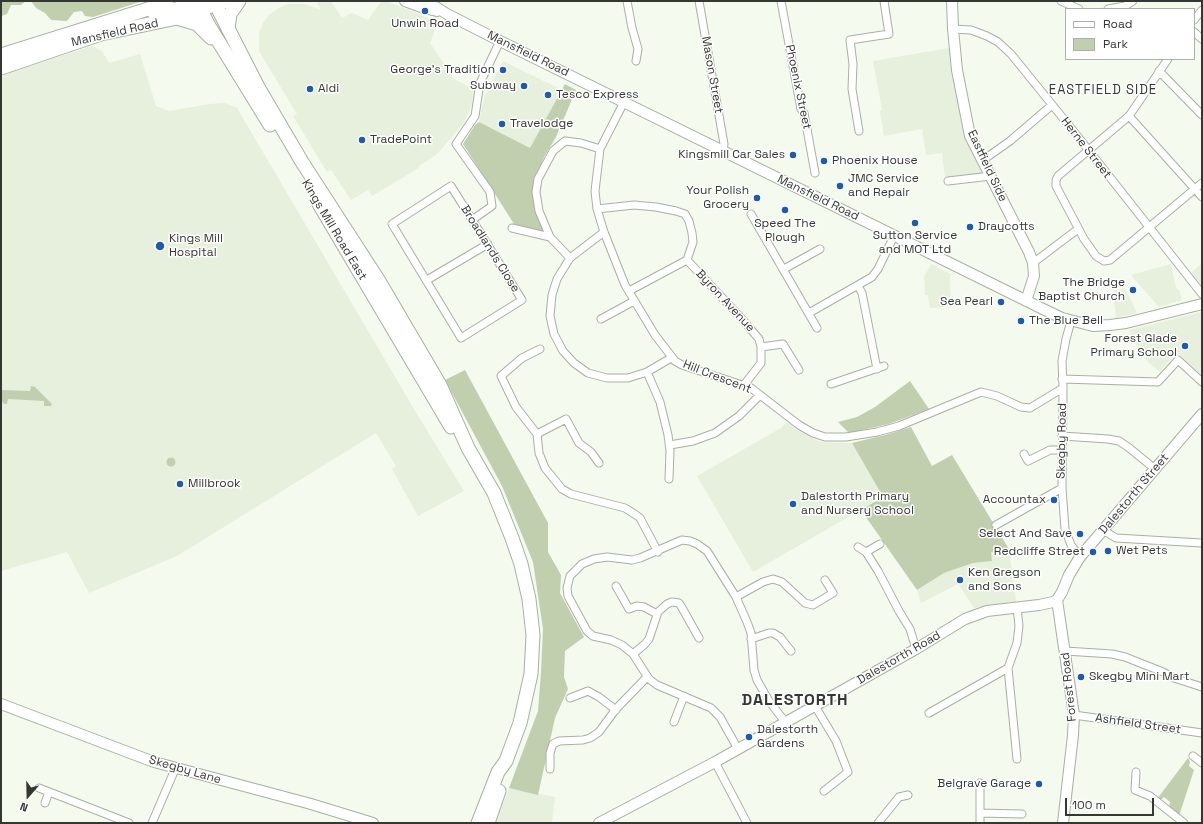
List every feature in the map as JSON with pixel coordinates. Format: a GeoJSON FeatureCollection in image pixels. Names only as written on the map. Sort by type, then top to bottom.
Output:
{"type":"FeatureCollection","features":[{"type":"Feature","properties":{"kind":"highway"},"geometry":{"type":"LineString","coordinates":[[228,29],[230,14],[239,1]]}},
{"type":"Feature","properties":{"kind":"highway","name":"Mansfield Road"},"geometry":{"type":"LineString","coordinates":[[1,55],[168,2]]}},
{"type":"Feature","properties":{"kind":"highway"},"geometry":{"type":"LineString","coordinates":[[119,18],[144,18],[206,4],[243,71],[247,88]]}},
{"type":"Feature","properties":{"kind":"highway","name":"Mansfield Road"},"geometry":{"type":"LineString","coordinates":[[1,68],[101,34],[177,18],[206,4]]}},
{"type":"Feature","properties":{"kind":"highway","name":"Kings Mill Road East"},"geometry":{"type":"LineString","coordinates":[[206,4],[228,29],[258,87],[302,162],[379,281],[440,385],[468,448],[494,493],[521,564],[529,599],[533,634],[529,681],[520,723],[506,760],[498,772],[478,823]]}},
{"type":"Feature","properties":{"kind":"highway","name":"Kings Mill Road East"},"geometry":{"type":"LineString","coordinates":[[206,4],[209,26],[341,239],[457,436],[468,448]]}},
{"type":"Feature","properties":{"kind":"highway"},"geometry":{"type":"LineString","coordinates":[[177,18],[197,24],[223,48]]}},
{"type":"Feature","properties":{"kind":"highway","name":"Kings Mill Road East"},"geometry":{"type":"LineString","coordinates":[[488,823],[504,776],[506,760]]}},
{"type":"Feature","properties":{"kind":"street","name":"Mansfield Road"},"geometry":{"type":"LineString","coordinates":[[206,4],[231,1]]}},
{"type":"Feature","properties":{"kind":"street","name":"Mansfield Road"},"geometry":{"type":"LineString","coordinates":[[404,1],[425,5],[446,14],[1050,313],[1071,321],[1093,326],[1126,323],[1202,304]]}},
{"type":"Feature","properties":{"kind":"street"},"geometry":{"type":"LineString","coordinates":[[413,1],[425,5]]}},
{"type":"Feature","properties":{"kind":"street"},"geometry":{"type":"LineString","coordinates":[[627,1],[638,49],[636,61]]}},
{"type":"Feature","properties":{"kind":"street","name":"Mason Street"},"geometry":{"type":"LineString","coordinates":[[699,1],[724,144],[723,150]]}},
{"type":"Feature","properties":{"kind":"street","name":"Phoenix Street"},"geometry":{"type":"LineString","coordinates":[[782,1],[801,109],[804,113],[815,173]]}},
{"type":"Feature","properties":{"kind":"street"},"geometry":{"type":"LineString","coordinates":[[859,131],[852,89],[853,64],[850,40],[889,34],[884,1]]}},
{"type":"Feature","properties":{"kind":"street","name":"Eastfield Side"},"geometry":{"type":"LineString","coordinates":[[952,1],[957,70],[970,136],[1029,252],[1033,263],[1034,276],[1026,301]]}},
{"type":"Feature","properties":{"kind":"street"},"geometry":{"type":"LineString","coordinates":[[1061,1],[1077,8]]}},
{"type":"Feature","properties":{"kind":"street"},"geometry":{"type":"LineString","coordinates":[[1124,7],[1133,1]]}},
{"type":"Feature","properties":{"kind":"street"},"geometry":{"type":"LineString","coordinates":[[1195,19],[1202,10]]}},
{"type":"Feature","properties":{"kind":"street","name":"Herne Street"},"geometry":{"type":"LineString","coordinates":[[953,28],[971,30],[998,42],[1010,54],[1202,294]]}},
{"type":"Feature","properties":{"kind":"street"},"geometry":{"type":"LineString","coordinates":[[472,220],[492,206],[490,192],[456,144],[475,116],[480,83],[500,41]]}},
{"type":"Feature","properties":{"kind":"street"},"geometry":{"type":"LineString","coordinates":[[1167,60],[1129,116],[1058,176],[1056,186],[1084,239],[1096,256],[1104,261],[1110,260],[1202,183]]}},
{"type":"Feature","properties":{"kind":"street"},"geometry":{"type":"LineString","coordinates":[[1159,71],[1202,115]]}},
{"type":"Feature","properties":{"kind":"street","name":"Hill Crescent"},"geometry":{"type":"LineString","coordinates":[[624,102],[600,149],[595,191],[596,209],[615,262],[634,301],[671,358],[682,365],[751,388],[799,425],[813,433],[825,437],[838,438],[877,432],[899,426],[981,392],[997,396],[1021,407],[1030,408],[1063,388]]}},
{"type":"Feature","properties":{"kind":"street"},"geometry":{"type":"LineString","coordinates":[[983,160],[1010,141],[1052,105]]}},
{"type":"Feature","properties":{"kind":"street"},"geometry":{"type":"LineString","coordinates":[[1129,116],[1202,197]]}},
{"type":"Feature","properties":{"kind":"street"},"geometry":{"type":"LineString","coordinates":[[570,258],[550,237],[539,211],[536,192],[538,179],[553,151],[565,141],[581,143],[600,149]]}},
{"type":"Feature","properties":{"kind":"street"},"geometry":{"type":"LineString","coordinates":[[948,180],[991,176]]}},
{"type":"Feature","properties":{"kind":"street","name":"Broadlands Close"},"geometry":{"type":"LineString","coordinates":[[451,186],[472,220],[522,300],[461,338],[392,224],[451,186]]}},
{"type":"Feature","properties":{"kind":"street"},"geometry":{"type":"LineString","coordinates":[[596,209],[634,205],[676,211],[685,214],[689,221],[693,242],[687,260],[629,291]]}},
{"type":"Feature","properties":{"kind":"street"},"geometry":{"type":"LineString","coordinates":[[751,214],[817,328]]}},
{"type":"Feature","properties":{"kind":"street"},"geometry":{"type":"LineString","coordinates":[[512,228],[550,237]]}},
{"type":"Feature","properties":{"kind":"street"},"geometry":{"type":"LineString","coordinates":[[1033,263],[1078,229]]}},
{"type":"Feature","properties":{"kind":"street"},"geometry":{"type":"LineString","coordinates":[[604,232],[570,258],[557,279],[552,295],[550,316],[554,334],[563,351],[574,363],[588,373],[607,378],[628,378],[648,372],[671,358]]}},
{"type":"Feature","properties":{"kind":"street"},"geometry":{"type":"LineString","coordinates":[[809,313],[872,277],[878,269],[894,236]]}},
{"type":"Feature","properties":{"kind":"street"},"geometry":{"type":"LineString","coordinates":[[427,280],[488,244]]}},
{"type":"Feature","properties":{"kind":"street"},"geometry":{"type":"LineString","coordinates":[[784,269],[820,249]]}},
{"type":"Feature","properties":{"kind":"street","name":"Byron Avenue"},"geometry":{"type":"LineString","coordinates":[[687,260],[746,323],[759,339],[761,347]]}},
{"type":"Feature","properties":{"kind":"street"},"geometry":{"type":"LineString","coordinates":[[831,384],[880,367],[862,293],[858,286]]}},
{"type":"Feature","properties":{"kind":"street"},"geometry":{"type":"LineString","coordinates":[[601,318],[634,301]]}},
{"type":"Feature","properties":{"kind":"street","name":"Skegby Road"},"geometry":{"type":"LineString","coordinates":[[1071,321],[1062,361],[1062,488],[1065,529],[1071,545],[1080,557]]}},
{"type":"Feature","properties":{"kind":"street"},"geometry":{"type":"LineString","coordinates":[[744,385],[761,363],[761,347],[783,344],[799,370]]}},
{"type":"Feature","properties":{"kind":"street"},"geometry":{"type":"LineString","coordinates":[[540,349],[522,358],[501,376],[516,407],[537,434],[539,453],[544,468],[562,489],[580,497],[612,504],[631,511],[640,518],[658,552]]}},
{"type":"Feature","properties":{"kind":"street"},"geometry":{"type":"LineString","coordinates":[[1062,379],[1158,382],[1178,360],[1202,382]]}},
{"type":"Feature","properties":{"kind":"street"},"geometry":{"type":"LineString","coordinates":[[648,372],[660,402],[670,445],[669,479]]}},
{"type":"Feature","properties":{"kind":"street"},"geometry":{"type":"LineString","coordinates":[[670,445],[693,441],[715,433],[738,416],[760,395]]}},
{"type":"Feature","properties":{"kind":"street","name":"Dalestorth Street"},"geometry":{"type":"LineString","coordinates":[[1057,600],[1069,575],[1080,557],[1202,414]]}},
{"type":"Feature","properties":{"kind":"street"},"geometry":{"type":"LineString","coordinates":[[537,434],[566,419],[580,443],[591,452],[599,463]]}},
{"type":"Feature","properties":{"kind":"street"},"geometry":{"type":"LineString","coordinates":[[1062,436],[1108,439],[1119,442],[1128,447],[1155,469]]}},
{"type":"Feature","properties":{"kind":"street"},"geometry":{"type":"LineString","coordinates":[[1024,454],[1028,461],[1050,450],[1062,450]]}},
{"type":"Feature","properties":{"kind":"street"},"geometry":{"type":"LineString","coordinates":[[996,525],[1062,488]]}},
{"type":"Feature","properties":{"kind":"street"},"geometry":{"type":"LineString","coordinates":[[1103,530],[1116,538],[1202,543]]}},
{"type":"Feature","properties":{"kind":"street"},"geometry":{"type":"LineString","coordinates":[[738,749],[720,717],[711,708],[657,686],[647,676],[633,654],[622,645],[611,640],[593,636],[587,631],[568,596],[566,588],[570,576],[582,564],[594,559],[607,557],[632,560],[658,552],[675,542],[682,540],[697,544],[707,551],[736,597],[747,622],[751,639],[754,670],[757,680],[769,701],[786,723]]}},
{"type":"Feature","properties":{"kind":"street"},"geometry":{"type":"LineString","coordinates":[[866,552],[880,544]]}},
{"type":"Feature","properties":{"kind":"street"},"geometry":{"type":"LineString","coordinates":[[858,547],[866,552],[910,629],[916,649]]}},
{"type":"Feature","properties":{"kind":"street"},"geometry":{"type":"LineString","coordinates":[[736,597],[763,582],[773,579],[782,582],[805,603],[814,605],[833,593],[825,580]]}},
{"type":"Feature","properties":{"kind":"street"},"geometry":{"type":"LineString","coordinates":[[616,586],[629,608],[637,606],[644,607],[657,614]]}},
{"type":"Feature","properties":{"kind":"street","name":"Dalestorth Road"},"geometry":{"type":"LineString","coordinates":[[599,823],[786,723],[916,649],[965,619],[987,611],[1039,605],[1057,600]]}},
{"type":"Feature","properties":{"kind":"street","name":"Forest Road"},"geometry":{"type":"LineString","coordinates":[[1057,600],[1074,714],[1064,823]]}},
{"type":"Feature","properties":{"kind":"street"},"geometry":{"type":"LineString","coordinates":[[633,654],[649,639],[657,614],[666,604],[672,602],[679,604],[699,638]]}},
{"type":"Feature","properties":{"kind":"street"},"geometry":{"type":"LineString","coordinates":[[1017,607],[1019,626],[1017,644],[1008,668],[1017,759]]}},
{"type":"Feature","properties":{"kind":"street"},"geometry":{"type":"LineString","coordinates":[[751,639],[773,633],[780,637],[791,652]]}},
{"type":"Feature","properties":{"kind":"street"},"geometry":{"type":"LineString","coordinates":[[1065,651],[1112,654],[1125,657],[1202,688]]}},
{"type":"Feature","properties":{"kind":"street"},"geometry":{"type":"LineString","coordinates":[[929,713],[1008,668]]}},
{"type":"Feature","properties":{"kind":"street"},"geometry":{"type":"LineString","coordinates":[[550,769],[550,753],[553,744],[559,741],[576,741],[590,738],[599,732],[616,710],[647,676]]}},
{"type":"Feature","properties":{"kind":"street"},"geometry":{"type":"LineString","coordinates":[[570,698],[588,691],[599,696],[616,710]]}},
{"type":"Feature","properties":{"kind":"street"},"geometry":{"type":"LineString","coordinates":[[674,722],[684,696]]}},
{"type":"Feature","properties":{"kind":"street","name":"Skegby Lane"},"geometry":{"type":"LineString","coordinates":[[1,704],[129,753],[176,768],[311,804],[373,823]]}},
{"type":"Feature","properties":{"kind":"street"},"geometry":{"type":"LineString","coordinates":[[815,706],[836,741],[848,772],[824,791]]}},
{"type":"Feature","properties":{"kind":"street","name":"Ashfield Street"},"geometry":{"type":"LineString","coordinates":[[1074,714],[1202,733]]}},
{"type":"Feature","properties":{"kind":"street"},"geometry":{"type":"LineString","coordinates":[[1193,756],[1202,763]]}},
{"type":"Feature","properties":{"kind":"street"},"geometry":{"type":"LineString","coordinates":[[715,762],[747,823]]}},
{"type":"Feature","properties":{"kind":"street"},"geometry":{"type":"LineString","coordinates":[[152,823],[176,768]]}},
{"type":"Feature","properties":{"kind":"street"},"geometry":{"type":"LineString","coordinates":[[1136,772],[1135,790],[1150,796],[1184,823]]}},
{"type":"Feature","properties":{"kind":"street"},"geometry":{"type":"LineString","coordinates":[[980,783],[980,823]]}},
{"type":"Feature","properties":{"kind":"street"},"geometry":{"type":"LineString","coordinates":[[39,788],[130,823]]}},
{"type":"Feature","properties":{"kind":"street"},"geometry":{"type":"LineString","coordinates":[[45,803],[49,792]]}},
{"type":"Feature","properties":{"kind":"street"},"geometry":{"type":"LineString","coordinates":[[878,823],[899,796],[908,795]]}},
{"type":"Feature","properties":{"kind":"street"},"geometry":{"type":"LineString","coordinates":[[980,813],[1022,814]]}},
{"type":"Feature","properties":{"kind":"shaded area"},"geometry":{"type":"Polygon","coordinates":[[[320,1],[331,1],[342,18],[352,13],[368,20],[380,3],[386,1],[438,22],[430,43],[454,79],[474,89],[471,107],[464,123],[437,154],[419,166],[419,168],[372,196],[368,190],[351,200],[331,170],[327,172],[293,116],[297,114],[259,51],[259,33],[268,16],[287,4],[305,4],[321,10],[317,3],[320,1]]]}},
{"type":"Feature","properties":{"kind":"shaded area","name":"Kings Mill Hospital"},"geometry":{"type":"Polygon","coordinates":[[[93,46],[102,51],[109,63],[140,54],[156,106],[169,111],[225,103],[237,108],[414,409],[464,491],[418,516],[392,469],[396,466],[376,433],[177,556],[89,593],[67,552],[1,571],[1,77],[11,72],[93,46]]]}},
{"type":"Feature","properties":{"kind":"shaded area"},"geometry":{"type":"Polygon","coordinates":[[[949,48],[963,132],[985,180],[946,185],[942,153],[926,155],[922,129],[884,136],[880,111],[882,110],[873,61],[949,48]]]}},
{"type":"Feature","properties":{"kind":"shaded area"},"geometry":{"type":"Polygon","coordinates":[[[503,61],[562,90],[530,148],[479,122],[484,97],[503,61]]]}},
{"type":"Feature","properties":{"kind":"shaded area"},"geometry":{"type":"Polygon","coordinates":[[[1202,263],[1202,286],[1191,273],[1202,263]]]}},
{"type":"Feature","properties":{"kind":"shaded area"},"geometry":{"type":"Polygon","coordinates":[[[931,264],[951,274],[951,306],[930,308],[928,295],[925,295],[924,277],[931,264]]]}},
{"type":"Feature","properties":{"kind":"shaded area"},"geometry":{"type":"Polygon","coordinates":[[[1171,264],[1176,288],[1179,290],[1182,300],[1159,307],[1131,275],[1171,264]]]}},
{"type":"Feature","properties":{"kind":"shaded area"},"geometry":{"type":"Polygon","coordinates":[[[1125,288],[1137,313],[1116,318],[1113,291],[1125,288]]]}},
{"type":"Feature","properties":{"kind":"shaded area"},"geometry":{"type":"Polygon","coordinates":[[[1202,312],[1201,374],[1176,352],[1160,372],[1149,363],[1140,352],[1129,330],[1202,312]]]}},
{"type":"Feature","properties":{"kind":"shaded area","name":"Dalestorth Primary and Nursery School"},"geometry":{"type":"Polygon","coordinates":[[[787,422],[797,430],[820,442],[852,443],[883,497],[753,572],[697,476],[781,428],[787,422]]]}},
{"type":"Feature","properties":{"kind":"shaded area"},"geometry":{"type":"Polygon","coordinates":[[[1009,549],[1016,602],[974,608],[958,584],[921,603],[917,590],[944,573],[973,563],[992,561],[991,552],[1009,549]]]}},
{"type":"Feature","properties":{"kind":"shaded area"},"geometry":{"type":"Polygon","coordinates":[[[509,788],[555,797],[552,823],[496,823],[509,788]]]}},
{"type":"Feature","properties":{"kind":"green space"},"geometry":{"type":"Polygon","coordinates":[[[1,1],[26,1],[21,5],[11,5],[7,14],[1,16],[1,1]]]}},
{"type":"Feature","properties":{"kind":"green space"},"geometry":{"type":"Polygon","coordinates":[[[31,1],[143,1],[93,17],[85,16],[82,11],[74,12],[67,21],[51,20],[45,13],[36,8],[31,1]]]}},
{"type":"Feature","properties":{"kind":"green space"},"geometry":{"type":"Polygon","coordinates":[[[565,84],[576,90],[556,137],[544,157],[534,184],[533,199],[535,210],[544,231],[541,233],[516,227],[463,144],[475,125],[479,122],[530,148],[565,84]]]}},
{"type":"Feature","properties":{"kind":"green space"},"geometry":{"type":"Polygon","coordinates":[[[465,370],[548,523],[548,552],[561,575],[560,593],[584,637],[565,651],[564,677],[568,689],[555,718],[538,795],[509,788],[538,711],[543,629],[533,562],[502,486],[445,380],[465,370]]]}},
{"type":"Feature","properties":{"kind":"green space"},"geometry":{"type":"Polygon","coordinates":[[[910,381],[929,409],[889,424],[849,433],[838,422],[857,417],[875,407],[910,381]]]}},
{"type":"Feature","properties":{"kind":"green space"},"geometry":{"type":"Polygon","coordinates":[[[31,386],[35,387],[52,404],[51,406],[44,406],[44,401],[8,399],[7,404],[4,404],[1,400],[1,390],[30,391],[31,386]]]}},
{"type":"Feature","properties":{"kind":"green space"},"geometry":{"type":"Polygon","coordinates":[[[911,427],[932,466],[952,455],[1009,549],[991,552],[992,561],[973,563],[944,573],[917,590],[861,510],[883,497],[852,443],[911,427]]]}},
{"type":"Feature","properties":{"kind":"green space"},"geometry":{"type":"Polygon","coordinates":[[[169,458],[173,458],[175,462],[173,466],[169,466],[167,464],[167,460],[169,458]]]}},
{"type":"Feature","properties":{"kind":"green space"},"geometry":{"type":"Polygon","coordinates":[[[1188,758],[1190,762],[1189,766],[1194,770],[1179,816],[1169,808],[1170,802],[1164,797],[1162,799],[1157,799],[1188,758]]]}},
{"type":"Feature","properties":{"kind":"place","name":"Unwin Road"},"geometry":{"type":"Point","coordinates":[425,11]}},
{"type":"Feature","properties":{"kind":"place","name":"George's Tradition"},"geometry":{"type":"Point","coordinates":[503,70]}},
{"type":"Feature","properties":{"kind":"place","name":"Subway"},"geometry":{"type":"Point","coordinates":[524,86]}},
{"type":"Feature","properties":{"kind":"place","name":"Aldi"},"geometry":{"type":"Point","coordinates":[310,89]}},
{"type":"Feature","properties":{"kind":"place","name":"Tesco Express"},"geometry":{"type":"Point","coordinates":[548,95]}},
{"type":"Feature","properties":{"kind":"place","name":"Travelodge"},"geometry":{"type":"Point","coordinates":[502,124]}},
{"type":"Feature","properties":{"kind":"place","name":"TradePoint"},"geometry":{"type":"Point","coordinates":[362,140]}},
{"type":"Feature","properties":{"kind":"place","name":"Kingsmill Car Sales"},"geometry":{"type":"Point","coordinates":[793,155]}},
{"type":"Feature","properties":{"kind":"place","name":"Phoenix House"},"geometry":{"type":"Point","coordinates":[824,161]}},
{"type":"Feature","properties":{"kind":"place","name":"JMC Service and Repair"},"geometry":{"type":"Point","coordinates":[840,186]}},
{"type":"Feature","properties":{"kind":"place","name":"Your Polish Grocery"},"geometry":{"type":"Point","coordinates":[757,198]}},
{"type":"Feature","properties":{"kind":"place","name":"Speed The Plough"},"geometry":{"type":"Point","coordinates":[785,210]}},
{"type":"Feature","properties":{"kind":"place","name":"Sutton Service and MOT Ltd"},"geometry":{"type":"Point","coordinates":[915,223]}},
{"type":"Feature","properties":{"kind":"place","name":"Draycotts"},"geometry":{"type":"Point","coordinates":[970,227]}},
{"type":"Feature","properties":{"kind":"place","name":"Kings Mill Hospital"},"geometry":{"type":"Point","coordinates":[160,246]}},
{"type":"Feature","properties":{"kind":"place","name":"The Bridge Baptist Church"},"geometry":{"type":"Point","coordinates":[1133,290]}},
{"type":"Feature","properties":{"kind":"place","name":"Sea Pearl"},"geometry":{"type":"Point","coordinates":[1001,302]}},
{"type":"Feature","properties":{"kind":"place","name":"The Blue Bell"},"geometry":{"type":"Point","coordinates":[1021,321]}},
{"type":"Feature","properties":{"kind":"place","name":"Forest Glade Primary School"},"geometry":{"type":"Point","coordinates":[1185,346]}},
{"type":"Feature","properties":{"kind":"place","name":"Millbrook"},"geometry":{"type":"Point","coordinates":[180,484]}},
{"type":"Feature","properties":{"kind":"place","name":"Accountax"},"geometry":{"type":"Point","coordinates":[1054,500]}},
{"type":"Feature","properties":{"kind":"place","name":"Dalestorth Primary and Nursery School"},"geometry":{"type":"Point","coordinates":[793,504]}},
{"type":"Feature","properties":{"kind":"place","name":"Select And Save"},"geometry":{"type":"Point","coordinates":[1080,534]}},
{"type":"Feature","properties":{"kind":"place","name":"Wet Pets"},"geometry":{"type":"Point","coordinates":[1108,551]}},
{"type":"Feature","properties":{"kind":"place","name":"Redcliffe Street"},"geometry":{"type":"Point","coordinates":[1093,552]}},
{"type":"Feature","properties":{"kind":"place","name":"Ken Gregson and Sons"},"geometry":{"type":"Point","coordinates":[960,580]}},
{"type":"Feature","properties":{"kind":"place","name":"Skegby Mini Mart"},"geometry":{"type":"Point","coordinates":[1081,677]}},
{"type":"Feature","properties":{"kind":"place","name":"Dalestorth Gardens"},"geometry":{"type":"Point","coordinates":[749,737]}},
{"type":"Feature","properties":{"kind":"place","name":"Belgrave Garage"},"geometry":{"type":"Point","coordinates":[1039,784]}},
{"type":"Feature","properties":{"kind":"district","name":"EASTFIELD SIDE"},"geometry":{"type":"Point","coordinates":[1103,90]}},
{"type":"Feature","properties":{"kind":"district","name":"DALESTORTH"},"geometry":{"type":"Point","coordinates":[795,701]}}]}
